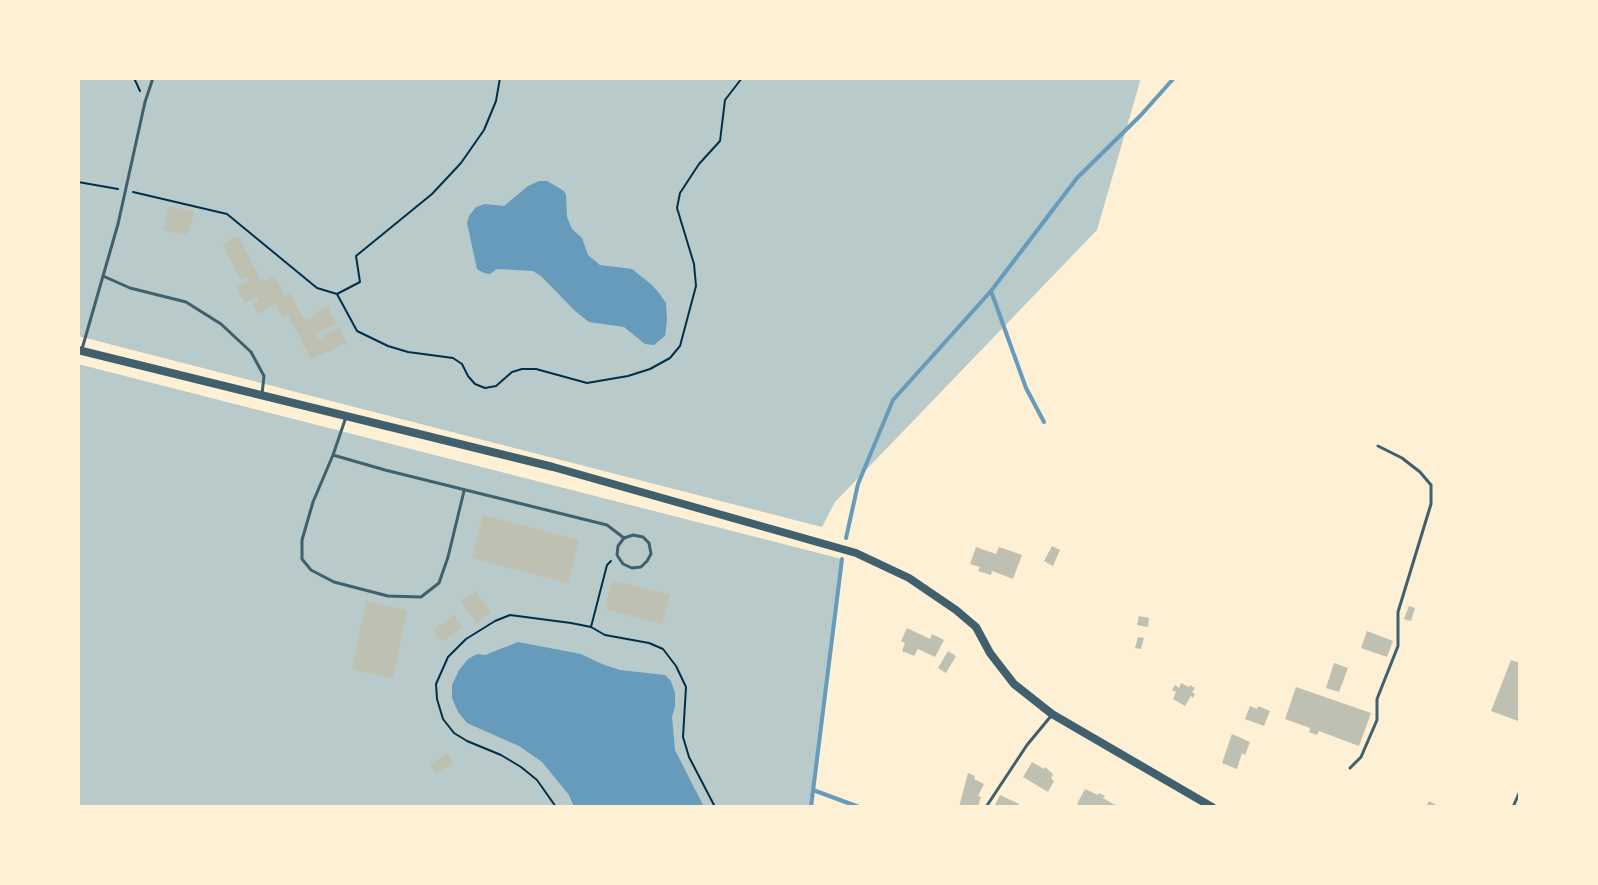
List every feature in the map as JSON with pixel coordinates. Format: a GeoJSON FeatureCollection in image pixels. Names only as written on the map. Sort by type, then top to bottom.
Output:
{"type":"FeatureCollection","features":[{"type":"Feature","properties":{"kind":"street"},"geometry":{"type":"LineString","coordinates":[[80,350],[553,467],[856,553],[909,578],[956,610],[976,627],[990,653],[1014,684],[1052,714],[1212,807]]}},
{"type":"Feature","properties":{"kind":"lane"},"geometry":{"type":"LineString","coordinates":[[80,350],[118,224],[145,102],[153,78]]}},
{"type":"Feature","properties":{"kind":"lane"},"geometry":{"type":"LineString","coordinates":[[103,276],[130,288],[186,302],[220,324],[251,352],[264,376],[262,396]]}},
{"type":"Feature","properties":{"kind":"lane"},"geometry":{"type":"LineString","coordinates":[[345,417],[333,455],[310,511],[302,540],[302,559],[311,570],[344,584],[388,596],[421,597],[439,583],[448,557],[464,491]]}},
{"type":"Feature","properties":{"kind":"lane"},"geometry":{"type":"LineString","coordinates":[[1350,768],[1361,758],[1377,720],[1377,699],[1398,646],[1398,612],[1431,504],[1431,485],[1420,472],[1402,458],[1378,446]]}},
{"type":"Feature","properties":{"kind":"lane"},"geometry":{"type":"LineString","coordinates":[[333,455],[464,491],[607,525],[624,538]]}},
{"type":"Feature","properties":{"kind":"lane"},"geometry":{"type":"LineString","coordinates":[[633,535],[643,537],[649,543],[651,554],[641,567],[632,568],[623,564],[617,555],[618,546],[624,538],[633,535]]}},
{"type":"Feature","properties":{"kind":"lane"},"geometry":{"type":"LineString","coordinates":[[986,807],[1027,746],[1052,714]]}},
{"type":"Feature","properties":{"kind":"lane"},"geometry":{"type":"LineString","coordinates":[[1513,807],[1520,791]]}},
{"type":"Feature","properties":{"kind":"path"},"geometry":{"type":"LineString","coordinates":[[134,78],[145,102]]}},
{"type":"Feature","properties":{"kind":"path"},"geometry":{"type":"LineString","coordinates":[[78,182],[126,190],[227,214],[317,288],[337,294],[360,282],[356,256],[432,195],[461,163],[484,130],[496,101],[500,78]]}},
{"type":"Feature","properties":{"kind":"path"},"geometry":{"type":"LineString","coordinates":[[337,294],[357,331],[388,346],[408,352],[453,358],[462,364],[475,384],[485,388],[496,386],[512,372],[522,369],[536,369],[587,383],[628,376],[650,369],[670,358],[680,346],[696,286],[694,264],[677,208],[680,193],[699,164],[720,141],[725,100],[742,78]]}},
{"type":"Feature","properties":{"kind":"path"},"geometry":{"type":"LineString","coordinates":[[591,627],[607,565],[617,555]]}},
{"type":"Feature","properties":{"kind":"path"},"geometry":{"type":"LineString","coordinates":[[556,807],[537,780],[521,767],[454,733],[443,719],[437,699],[436,684],[448,657],[466,639],[495,621],[510,615],[591,627],[605,635],[649,643],[663,649],[676,666],[686,687],[683,737],[689,757],[715,807]]}},
{"type":"Feature","properties":{"kind":"shaded area"},"geometry":{"type":"Polygon","coordinates":[[[78,78],[1141,78],[1097,230],[835,502],[822,527],[78,336],[78,78]]]}},
{"type":"Feature","properties":{"kind":"shaded area"},"geometry":{"type":"Polygon","coordinates":[[[78,364],[842,559],[811,807],[78,807],[78,364]]]}},
{"type":"Feature","properties":{"kind":"water"},"geometry":{"type":"Polygon","coordinates":[[[539,181],[547,181],[564,191],[567,217],[572,229],[582,238],[588,255],[600,265],[632,269],[659,293],[666,303],[667,320],[665,336],[654,345],[645,344],[624,327],[589,322],[533,271],[497,269],[490,274],[477,269],[467,223],[469,216],[476,207],[485,204],[504,206],[528,186],[539,181]]]}},
{"type":"Feature","properties":{"kind":"water"},"geometry":{"type":"Polygon","coordinates":[[[518,642],[581,654],[620,670],[665,675],[671,681],[675,693],[672,717],[675,750],[704,807],[574,807],[569,795],[542,762],[519,746],[467,723],[458,712],[452,698],[452,685],[459,670],[468,659],[477,654],[485,655],[518,642]]]}},
{"type":"Feature","properties":{"kind":"building"},"geometry":{"type":"Polygon","coordinates":[[[169,206],[194,212],[187,235],[163,230],[169,206]]]}},
{"type":"Feature","properties":{"kind":"building"},"geometry":{"type":"Polygon","coordinates":[[[238,236],[262,282],[275,276],[285,296],[290,293],[304,320],[315,317],[314,315],[328,307],[336,323],[316,334],[320,340],[339,327],[347,343],[311,359],[288,315],[283,317],[276,304],[257,314],[252,304],[259,301],[257,297],[245,303],[237,287],[249,280],[248,277],[241,280],[223,244],[238,236]]]}},
{"type":"Feature","properties":{"kind":"building"},"geometry":{"type":"Polygon","coordinates":[[[483,515],[579,540],[568,583],[472,558],[483,515]]]}},
{"type":"Feature","properties":{"kind":"building"},"geometry":{"type":"Polygon","coordinates":[[[1052,546],[1060,550],[1053,566],[1044,561],[1052,546]]]}},
{"type":"Feature","properties":{"kind":"building"},"geometry":{"type":"Polygon","coordinates":[[[976,547],[996,554],[999,547],[1022,555],[1013,579],[992,571],[991,575],[978,571],[980,567],[970,564],[976,547]]]}},
{"type":"Feature","properties":{"kind":"building"},"geometry":{"type":"Polygon","coordinates":[[[612,580],[670,595],[662,624],[605,609],[612,580]]]}},
{"type":"Feature","properties":{"kind":"building"},"geometry":{"type":"Polygon","coordinates":[[[476,591],[491,613],[477,623],[461,601],[476,591]]]}},
{"type":"Feature","properties":{"kind":"building"},"geometry":{"type":"Polygon","coordinates":[[[366,601],[407,610],[393,678],[352,669],[366,601]]]}},
{"type":"Feature","properties":{"kind":"building"},"geometry":{"type":"Polygon","coordinates":[[[1409,606],[1415,608],[1411,621],[1404,619],[1409,606]]]}},
{"type":"Feature","properties":{"kind":"building"},"geometry":{"type":"Polygon","coordinates":[[[454,615],[463,627],[442,642],[433,630],[454,615]]]}},
{"type":"Feature","properties":{"kind":"building"},"geometry":{"type":"Polygon","coordinates":[[[1139,616],[1149,618],[1148,627],[1137,625],[1139,616]]]}},
{"type":"Feature","properties":{"kind":"building"},"geometry":{"type":"Polygon","coordinates":[[[907,628],[930,639],[932,634],[944,640],[935,657],[918,649],[914,656],[902,651],[905,643],[901,641],[907,628]]]}},
{"type":"Feature","properties":{"kind":"building"},"geometry":{"type":"Polygon","coordinates":[[[1367,631],[1393,641],[1387,657],[1361,648],[1367,631]]]}},
{"type":"Feature","properties":{"kind":"building"},"geometry":{"type":"Polygon","coordinates":[[[1138,637],[1144,638],[1141,649],[1135,648],[1138,637]]]}},
{"type":"Feature","properties":{"kind":"building"},"geometry":{"type":"Polygon","coordinates":[[[948,651],[956,656],[946,673],[938,668],[948,651]]]}},
{"type":"Feature","properties":{"kind":"building"},"geometry":{"type":"Polygon","coordinates":[[[1511,660],[1520,663],[1518,721],[1491,711],[1511,660]]]}},
{"type":"Feature","properties":{"kind":"building"},"geometry":{"type":"Polygon","coordinates":[[[1334,663],[1348,668],[1339,692],[1326,688],[1334,663]]]}},
{"type":"Feature","properties":{"kind":"building"},"geometry":{"type":"Polygon","coordinates":[[[1181,683],[1195,688],[1192,692],[1195,694],[1193,698],[1191,696],[1185,706],[1173,699],[1176,692],[1172,690],[1175,685],[1179,688],[1181,683]]]}},
{"type":"Feature","properties":{"kind":"building"},"geometry":{"type":"Polygon","coordinates":[[[1296,687],[1371,713],[1359,746],[1319,731],[1317,735],[1309,732],[1310,728],[1285,719],[1296,687]]]}},
{"type":"Feature","properties":{"kind":"building"},"geometry":{"type":"Polygon","coordinates":[[[1250,706],[1257,709],[1258,706],[1270,711],[1264,726],[1245,719],[1250,706]]]}},
{"type":"Feature","properties":{"kind":"building"},"geometry":{"type":"Polygon","coordinates":[[[1232,734],[1250,742],[1245,755],[1242,753],[1237,769],[1222,763],[1232,734]]]}},
{"type":"Feature","properties":{"kind":"building"},"geometry":{"type":"Polygon","coordinates":[[[448,753],[454,763],[436,774],[430,764],[448,753]]]}},
{"type":"Feature","properties":{"kind":"building"},"geometry":{"type":"Polygon","coordinates":[[[1032,762],[1044,769],[1045,767],[1053,774],[1051,778],[1054,781],[1048,792],[1023,777],[1032,762]]]}},
{"type":"Feature","properties":{"kind":"building"},"geometry":{"type":"Polygon","coordinates":[[[968,773],[984,784],[978,796],[981,797],[978,807],[959,807],[968,773]]]}},
{"type":"Feature","properties":{"kind":"building"},"geometry":{"type":"Polygon","coordinates":[[[1085,789],[1105,796],[1103,798],[1115,805],[1113,807],[1082,807],[1077,804],[1085,789]]]}},
{"type":"Feature","properties":{"kind":"building"},"geometry":{"type":"Polygon","coordinates":[[[1000,795],[1019,804],[1017,807],[994,807],[1000,795]]]}},
{"type":"Feature","properties":{"kind":"building"},"geometry":{"type":"Polygon","coordinates":[[[1429,801],[1440,807],[1426,807],[1429,801]]]}},
{"type":"Feature","properties":{"kind":"waterway"},"geometry":{"type":"LineString","coordinates":[[846,538],[858,484],[893,400],[991,291],[1077,178],[1141,115],[1174,78]]}},
{"type":"Feature","properties":{"kind":"waterway"},"geometry":{"type":"LineString","coordinates":[[991,291],[1026,388],[1044,422]]}},
{"type":"Feature","properties":{"kind":"waterway"},"geometry":{"type":"LineString","coordinates":[[811,807],[842,559]]}},
{"type":"Feature","properties":{"kind":"waterway"},"geometry":{"type":"LineString","coordinates":[[813,790],[859,807]]}}]}
